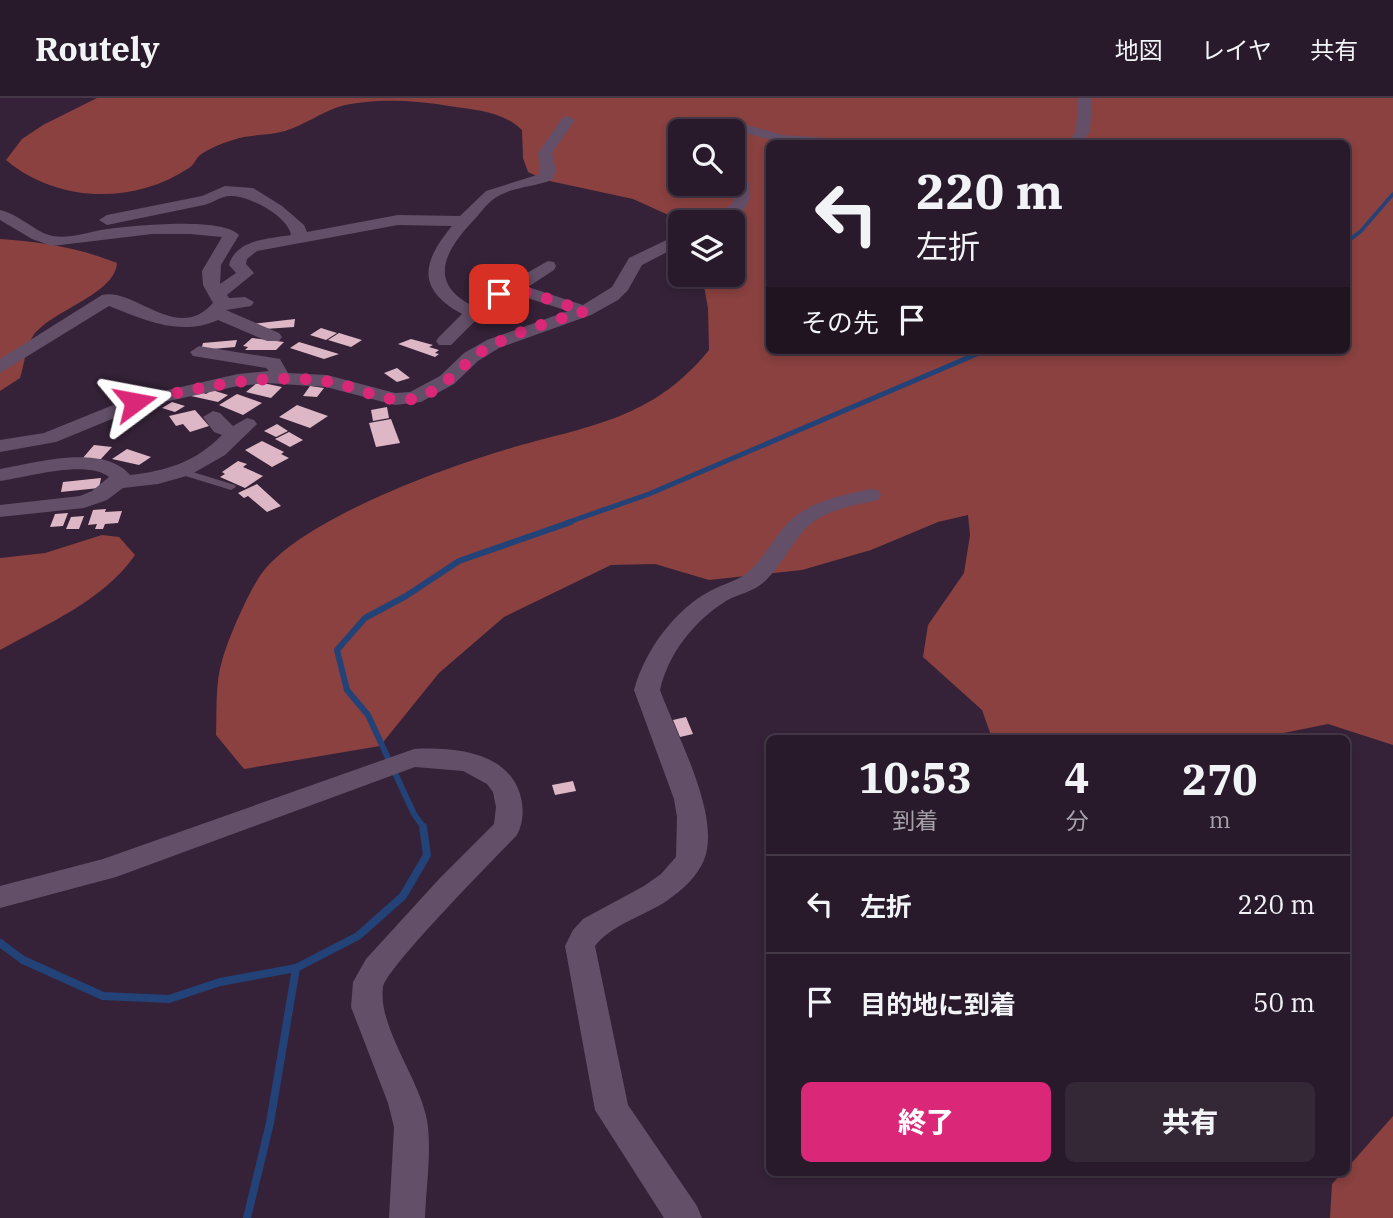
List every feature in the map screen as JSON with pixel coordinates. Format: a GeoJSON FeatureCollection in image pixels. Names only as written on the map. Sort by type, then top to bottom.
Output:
{"type":"FeatureCollection","features":[{"type":"Feature","properties":{"kind":"street"},"geometry":{"type":"LineString","coordinates":[[1077,140],[1083,131],[1085,98]]}},
{"type":"Feature","properties":{"kind":"street"},"geometry":{"type":"LineString","coordinates":[[472,312],[454,305],[442,294],[435,267],[442,248],[491,194],[547,177],[550,171],[545,153],[568,120]]}},
{"type":"Feature","properties":{"kind":"street"},"geometry":{"type":"LineString","coordinates":[[745,129],[782,139],[798,140]]}},
{"type":"Feature","properties":{"kind":"street"},"geometry":{"type":"LineString","coordinates":[[47,239],[88,223],[199,202],[225,191],[253,193],[277,209],[298,228],[297,238]]}},
{"type":"Feature","properties":{"kind":"street"},"geometry":{"type":"LineString","coordinates":[[0,215],[13,218],[32,235],[54,241],[134,231],[226,232],[231,238],[219,253],[210,275],[219,304],[272,337]]}},
{"type":"Feature","properties":{"kind":"street"},"geometry":{"type":"LineString","coordinates":[[0,367],[108,299],[173,323],[198,320],[219,304],[246,273],[237,265],[240,254],[252,247],[398,220],[465,221]]}},
{"type":"Feature","properties":{"kind":"street"},"geometry":{"type":"LineString","coordinates":[[0,446],[49,438],[135,402],[239,380],[282,378],[327,381],[395,398],[414,398],[447,380],[471,357],[493,344],[585,311],[619,290],[630,268],[642,256],[668,244]]}},
{"type":"Feature","properties":{"kind":"street"},"geometry":{"type":"LineString","coordinates":[[446,341],[482,304],[514,288],[548,266]]}},
{"type":"Feature","properties":{"kind":"street"},"geometry":{"type":"LineString","coordinates":[[514,288],[585,311]]}},
{"type":"Feature","properties":{"kind":"street"},"geometry":{"type":"LineString","coordinates":[[219,304],[245,302]]}},
{"type":"Feature","properties":{"kind":"street"},"geometry":{"type":"LineString","coordinates":[[200,352],[273,363],[282,378]]}},
{"type":"Feature","properties":{"kind":"street"},"geometry":{"type":"LineString","coordinates":[[0,511],[14,507],[58,507],[79,503],[97,496],[118,482],[167,478],[183,472],[219,450],[241,429],[221,428],[213,417]]}},
{"type":"Feature","properties":{"kind":"street"},"geometry":{"type":"LineString","coordinates":[[0,475],[76,464],[97,464],[117,472],[118,482]]}},
{"type":"Feature","properties":{"kind":"street"},"geometry":{"type":"LineString","coordinates":[[684,1218],[612,1110],[580,946],[584,935],[595,926],[657,893],[678,875],[691,857],[692,828],[681,771],[647,690],[649,676],[654,662],[671,639],[716,597],[754,579],[807,516],[870,495]]}},
{"type":"Feature","properties":{"kind":"street"},"geometry":{"type":"LineString","coordinates":[[0,897],[37,889],[208,834],[371,771],[414,758],[438,756],[479,763],[504,787],[510,801],[506,828],[391,950],[368,982],[367,1007],[405,1103],[411,1127],[407,1218]]}},
{"type":"Feature","properties":{"kind":"lane"},"geometry":{"type":"LineString","coordinates":[[183,472],[231,488]]}},
{"type":"Feature","properties":{"kind":"shaded area"},"geometry":{"type":"Polygon","coordinates":[[[97,98],[1393,98],[1393,745],[1328,724],[1274,735],[991,735],[982,710],[923,657],[928,625],[964,573],[970,535],[968,515],[938,522],[871,550],[802,570],[709,580],[655,564],[611,565],[504,617],[439,673],[380,746],[244,769],[216,735],[218,679],[225,652],[243,607],[258,579],[277,557],[340,515],[380,496],[460,464],[626,414],[669,389],[709,350],[708,308],[704,287],[745,287],[745,210],[668,210],[668,215],[633,199],[545,180],[528,172],[523,158],[522,130],[506,119],[488,112],[407,101],[351,104],[338,107],[285,131],[239,138],[202,153],[191,167],[167,180],[120,193],[96,194],[48,185],[6,160],[22,139],[43,125],[97,98]]]}},
{"type":"Feature","properties":{"kind":"shaded area"},"geometry":{"type":"Polygon","coordinates":[[[0,239],[59,246],[117,263],[114,274],[106,284],[53,318],[33,336],[20,378],[0,391],[0,239]]]}},
{"type":"Feature","properties":{"kind":"shaded area"},"geometry":{"type":"Polygon","coordinates":[[[102,535],[119,537],[135,555],[122,571],[74,610],[0,650],[0,558],[45,553],[102,535]]]}},
{"type":"Feature","properties":{"kind":"shaded area"},"geometry":{"type":"Polygon","coordinates":[[[1393,1116],[1393,1218],[1330,1218],[1332,1184],[1339,1176],[1350,1176],[1350,1165],[1393,1116]]]}},
{"type":"Feature","properties":{"kind":"building"},"geometry":{"type":"Polygon","coordinates":[[[295,319],[294,327],[265,329],[252,324],[295,319]]]}},
{"type":"Feature","properties":{"kind":"building"},"geometry":{"type":"Polygon","coordinates":[[[321,328],[337,333],[326,340],[310,335],[321,328]]]}},
{"type":"Feature","properties":{"kind":"building"},"geometry":{"type":"Polygon","coordinates":[[[339,333],[362,340],[351,347],[328,340],[339,333]]]}},
{"type":"Feature","properties":{"kind":"building"},"geometry":{"type":"Polygon","coordinates":[[[252,338],[284,342],[276,350],[245,350],[248,347],[243,346],[252,338]]]}},
{"type":"Feature","properties":{"kind":"building"},"geometry":{"type":"Polygon","coordinates":[[[411,339],[433,345],[429,347],[439,350],[435,353],[439,354],[435,357],[398,344],[411,339]]]}},
{"type":"Feature","properties":{"kind":"building"},"geometry":{"type":"Polygon","coordinates":[[[237,340],[235,347],[201,350],[203,343],[237,340]]]}},
{"type":"Feature","properties":{"kind":"building"},"geometry":{"type":"Polygon","coordinates":[[[299,342],[339,354],[324,359],[290,348],[299,342]]]}},
{"type":"Feature","properties":{"kind":"building"},"geometry":{"type":"Polygon","coordinates":[[[397,368],[410,378],[397,382],[384,373],[397,368]]]}},
{"type":"Feature","properties":{"kind":"building"},"geometry":{"type":"Polygon","coordinates":[[[258,382],[282,387],[271,398],[246,392],[258,382]]]}},
{"type":"Feature","properties":{"kind":"building"},"geometry":{"type":"Polygon","coordinates":[[[310,386],[324,388],[317,397],[303,396],[310,386]]]}},
{"type":"Feature","properties":{"kind":"building"},"geometry":{"type":"Polygon","coordinates":[[[212,390],[228,395],[218,402],[191,396],[199,391],[206,394],[212,390]]]}},
{"type":"Feature","properties":{"kind":"building"},"geometry":{"type":"Polygon","coordinates":[[[237,394],[262,403],[243,415],[219,405],[237,394]]]}},
{"type":"Feature","properties":{"kind":"building"},"geometry":{"type":"Polygon","coordinates":[[[172,402],[185,406],[175,412],[162,408],[172,402]]]}},
{"type":"Feature","properties":{"kind":"building"},"geometry":{"type":"Polygon","coordinates":[[[297,405],[328,416],[310,428],[279,417],[297,405]]]}},
{"type":"Feature","properties":{"kind":"building"},"geometry":{"type":"Polygon","coordinates":[[[387,407],[389,418],[373,421],[371,410],[387,407]]]}},
{"type":"Feature","properties":{"kind":"building"},"geometry":{"type":"Polygon","coordinates":[[[195,410],[209,426],[190,432],[183,424],[176,426],[169,416],[195,410]]]}},
{"type":"Feature","properties":{"kind":"building"},"geometry":{"type":"Polygon","coordinates":[[[391,419],[400,443],[376,447],[369,423],[391,419]]]}},
{"type":"Feature","properties":{"kind":"building"},"geometry":{"type":"Polygon","coordinates":[[[277,424],[288,431],[276,437],[264,431],[277,424]]]}},
{"type":"Feature","properties":{"kind":"building"},"geometry":{"type":"Polygon","coordinates":[[[289,432],[303,440],[290,447],[275,439],[289,432]]]}},
{"type":"Feature","properties":{"kind":"building"},"geometry":{"type":"Polygon","coordinates":[[[262,441],[284,452],[281,454],[289,458],[272,467],[245,450],[262,441]]]}},
{"type":"Feature","properties":{"kind":"building"},"geometry":{"type":"Polygon","coordinates":[[[94,445],[112,447],[100,460],[82,459],[94,445]]]}},
{"type":"Feature","properties":{"kind":"building"},"geometry":{"type":"Polygon","coordinates":[[[127,449],[151,457],[139,465],[112,459],[127,449]]]}},
{"type":"Feature","properties":{"kind":"building"},"geometry":{"type":"Polygon","coordinates":[[[238,461],[247,464],[243,467],[263,476],[245,488],[220,477],[225,474],[222,472],[238,461]]]}},
{"type":"Feature","properties":{"kind":"building"},"geometry":{"type":"Polygon","coordinates":[[[101,478],[99,488],[61,492],[63,482],[101,478]]]}},
{"type":"Feature","properties":{"kind":"building"},"geometry":{"type":"Polygon","coordinates":[[[257,484],[281,506],[267,512],[248,496],[244,498],[238,493],[257,484]]]}},
{"type":"Feature","properties":{"kind":"building"},"geometry":{"type":"Polygon","coordinates":[[[106,509],[105,512],[122,511],[118,523],[105,524],[103,529],[95,529],[97,524],[88,525],[93,510],[106,509]]]}},
{"type":"Feature","properties":{"kind":"building"},"geometry":{"type":"Polygon","coordinates":[[[68,513],[63,526],[50,527],[55,514],[68,513]]]}},
{"type":"Feature","properties":{"kind":"building"},"geometry":{"type":"Polygon","coordinates":[[[84,516],[79,529],[66,529],[71,517],[84,516]]]}},
{"type":"Feature","properties":{"kind":"building"},"geometry":{"type":"Polygon","coordinates":[[[686,717],[693,734],[680,737],[673,720],[686,717]]]}},
{"type":"Feature","properties":{"kind":"building"},"geometry":{"type":"Polygon","coordinates":[[[573,781],[576,791],[555,795],[552,785],[573,781]]]}},
{"type":"Feature","properties":{"kind":"waterway"},"geometry":{"type":"LineString","coordinates":[[1350,239],[1361,231],[1393,194]]}},
{"type":"Feature","properties":{"kind":"waterway"},"geometry":{"type":"LineString","coordinates":[[566,523],[649,494],[977,354]]}},
{"type":"Feature","properties":{"kind":"waterway"},"geometry":{"type":"LineString","coordinates":[[424,828],[414,814],[368,715],[347,690],[337,650],[365,618],[406,596],[459,561],[571,522]]}},
{"type":"Feature","properties":{"kind":"waterway"},"geometry":{"type":"LineString","coordinates":[[296,968],[358,936],[403,896],[427,855],[423,827]]}},
{"type":"Feature","properties":{"kind":"waterway"},"geometry":{"type":"LineString","coordinates":[[0,943],[23,960],[103,996],[169,999],[220,982],[296,968]]}},
{"type":"Feature","properties":{"kind":"waterway"},"geometry":{"type":"LineString","coordinates":[[247,1218],[270,1123],[296,968]]}},
{"type":"Feature","properties":{"kind":"route"},"geometry":{"type":"LineString","coordinates":[[135,402],[196,388],[267,377],[327,381],[373,394],[404,400],[414,398],[424,395],[447,380],[471,357],[493,344],[585,311],[514,288],[499,294]]}}]}
